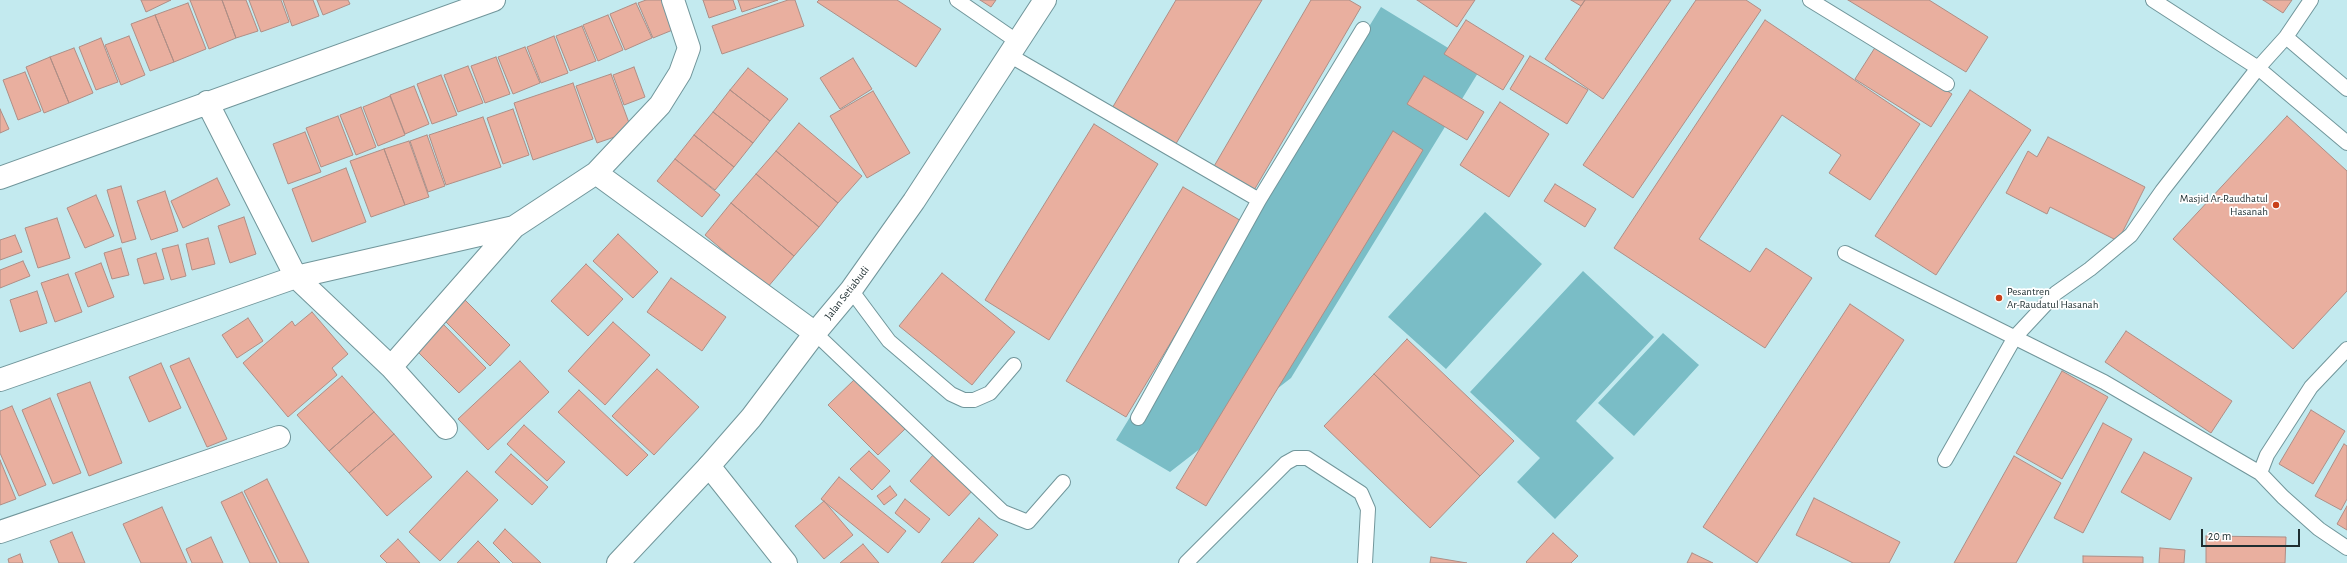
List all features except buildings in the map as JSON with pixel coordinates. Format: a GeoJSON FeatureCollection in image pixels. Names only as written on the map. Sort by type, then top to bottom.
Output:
{"type":"FeatureCollection","features":[{"type":"Feature","properties":{"kind":"street"},"geometry":{"type":"LineString","coordinates":[[0,178],[207,102],[494,0]]}},
{"type":"Feature","properties":{"kind":"street"},"geometry":{"type":"LineString","coordinates":[[390,367],[514,227],[596,173],[660,105],[680,73],[689,48],[673,0]]}},
{"type":"Feature","properties":{"kind":"street","name":"Jalan Setiabudi"},"geometry":{"type":"LineString","coordinates":[[618,563],[710,466],[751,418],[815,333],[851,290],[914,201],[1045,0]]}},
{"type":"Feature","properties":{"kind":"street"},"geometry":{"type":"LineString","coordinates":[[207,102],[296,276],[390,367],[446,428]]}},
{"type":"Feature","properties":{"kind":"street"},"geometry":{"type":"LineString","coordinates":[[596,173],[815,333]]}},
{"type":"Feature","properties":{"kind":"street"},"geometry":{"type":"LineString","coordinates":[[0,380],[296,276],[514,227]]}},
{"type":"Feature","properties":{"kind":"street"},"geometry":{"type":"LineString","coordinates":[[0,532],[279,437]]}},
{"type":"Feature","properties":{"kind":"street"},"geometry":{"type":"LineString","coordinates":[[710,466],[786,563]]}},
{"type":"Feature","properties":{"kind":"lane"},"geometry":{"type":"LineString","coordinates":[[957,0],[1014,48],[1259,200]]}},
{"type":"Feature","properties":{"kind":"lane"},"geometry":{"type":"LineString","coordinates":[[1810,0],[1947,84]]}},
{"type":"Feature","properties":{"kind":"lane"},"geometry":{"type":"LineString","coordinates":[[2153,0],[2258,68],[2347,143]]}},
{"type":"Feature","properties":{"kind":"lane"},"geometry":{"type":"LineString","coordinates":[[1945,460],[2015,337],[2056,293],[2090,269],[2131,234],[2162,191],[2258,68],[2286,37],[2311,0]]}},
{"type":"Feature","properties":{"kind":"lane"},"geometry":{"type":"LineString","coordinates":[[1138,418],[1259,200],[1363,29]]}},
{"type":"Feature","properties":{"kind":"lane"},"geometry":{"type":"LineString","coordinates":[[2286,37],[2347,89]]}},
{"type":"Feature","properties":{"kind":"lane"},"geometry":{"type":"LineString","coordinates":[[1845,253],[2104,382],[2260,473],[2283,497],[2320,529],[2347,548]]}},
{"type":"Feature","properties":{"kind":"lane"},"geometry":{"type":"LineString","coordinates":[[851,290],[889,342],[951,394],[964,400],[974,400],[990,393],[1014,365]]}},
{"type":"Feature","properties":{"kind":"lane"},"geometry":{"type":"LineString","coordinates":[[815,333],[1003,512],[1028,522],[1063,482]]}},
{"type":"Feature","properties":{"kind":"lane"},"geometry":{"type":"LineString","coordinates":[[2260,473],[2267,455],[2311,387],[2347,349]]}},
{"type":"Feature","properties":{"kind":"lane"},"geometry":{"type":"LineString","coordinates":[[1186,563],[1286,463],[1295,458],[1307,458],[1361,493],[1368,509],[1365,563]]}},
{"type":"Feature","properties":{"kind":"shaded area"},"geometry":{"type":"Polygon","coordinates":[[[1381,7],[1481,68],[1291,378],[1170,472],[1116,440],[1381,7]]]}},
{"type":"Feature","properties":{"kind":"shaded area"},"geometry":{"type":"Polygon","coordinates":[[[1485,212],[1542,264],[1446,369],[1388,317],[1485,212]]]}},
{"type":"Feature","properties":{"kind":"shaded area"},"geometry":{"type":"Polygon","coordinates":[[[1583,271],[1654,337],[1576,421],[1614,458],[1555,519],[1517,482],[1540,458],[1470,392],[1583,271]]]}},
{"type":"Feature","properties":{"kind":"shaded area"},"geometry":{"type":"Polygon","coordinates":[[[1663,333],[1699,365],[1634,436],[1598,403],[1663,333]]]}},
{"type":"Feature","properties":{"kind":"place","name":"Masjid Ar-Raudhatul Hasanah"},"geometry":{"type":"Point","coordinates":[2276,205]}},
{"type":"Feature","properties":{"kind":"place","name":"Pesantren Ar-Raudatul Hasanah"},"geometry":{"type":"Point","coordinates":[1999,298]}}]}
